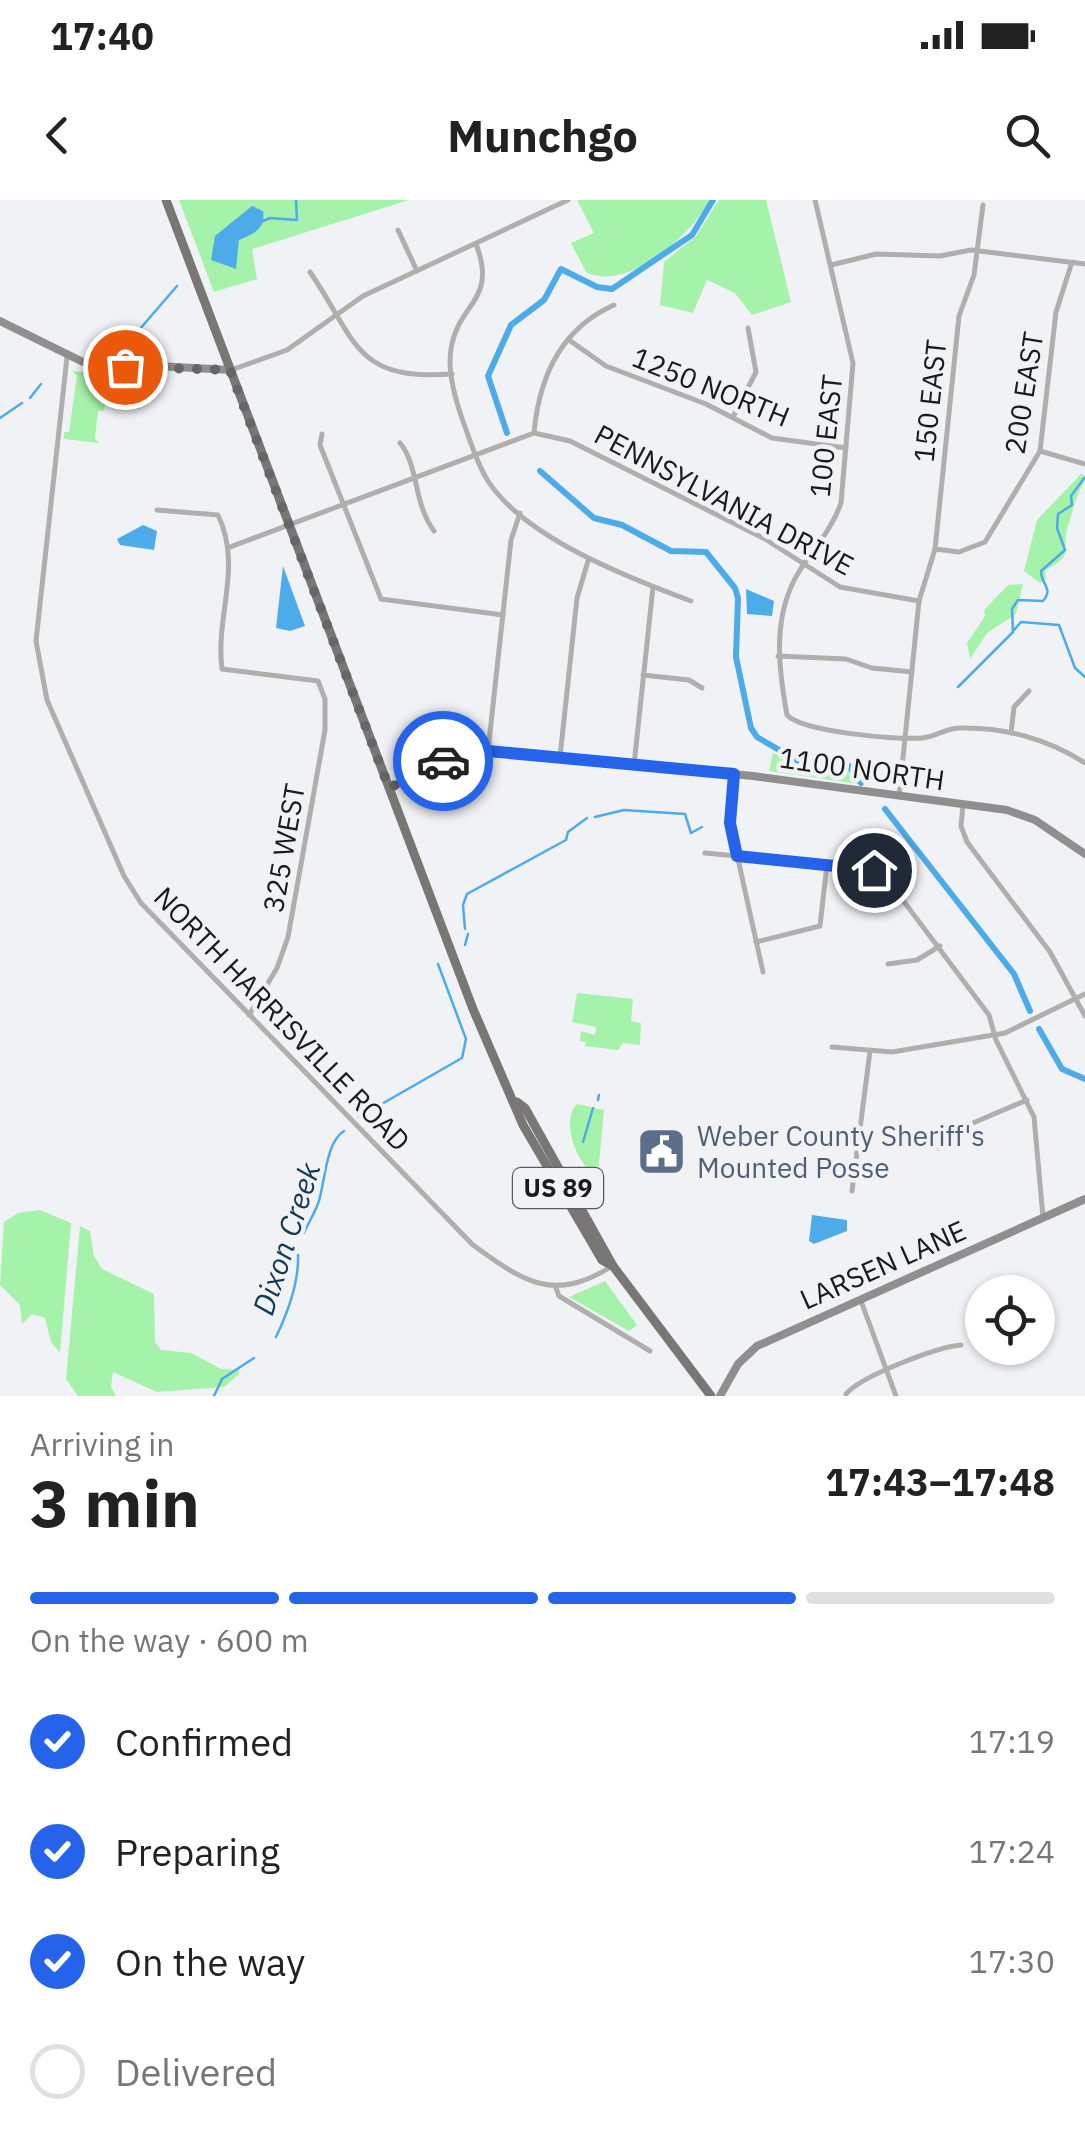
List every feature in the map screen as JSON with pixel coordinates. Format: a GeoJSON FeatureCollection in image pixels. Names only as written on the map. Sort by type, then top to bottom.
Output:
{"type":"FeatureCollection","features":[{"type":"Feature","properties":{"kind":"main road","name":"US 89"},"geometry":{"type":"LineString","coordinates":[[166,200],[469,998],[517,1102],[516,1111],[602,1260],[613,1266],[711,1396]]}},
{"type":"Feature","properties":{"kind":"street"},"geometry":{"type":"LineString","coordinates":[[0,320],[67,357],[118,366],[230,370],[287,350],[338,312],[568,200]]}},
{"type":"Feature","properties":{"kind":"street","name":"100 EAST"},"geometry":{"type":"LineString","coordinates":[[814,200],[853,363],[836,520],[803,566],[786,603],[778,656],[787,714],[793,722],[905,737]]}},
{"type":"Feature","properties":{"kind":"street","name":"150 EAST"},"geometry":{"type":"LineString","coordinates":[[899,797],[919,600],[934,549],[959,316],[978,250],[983,206]]}},
{"type":"Feature","properties":{"kind":"street"},"geometry":{"type":"LineString","coordinates":[[398,230],[417,271]]}},
{"type":"Feature","properties":{"kind":"street"},"geometry":{"type":"LineString","coordinates":[[476,244],[484,265],[484,287],[452,344],[452,374],[486,479],[520,514],[588,559],[691,602]]}},
{"type":"Feature","properties":{"kind":"street"},"geometry":{"type":"LineString","coordinates":[[831,265],[876,254],[940,256],[978,250],[1085,264]]}},
{"type":"Feature","properties":{"kind":"street","name":"200 EAST"},"geometry":{"type":"LineString","coordinates":[[934,549],[973,549],[985,542],[1040,451],[1056,312],[1072,262]]}},
{"type":"Feature","properties":{"kind":"street"},"geometry":{"type":"LineString","coordinates":[[310,272],[356,347],[372,364],[452,374]]}},
{"type":"Feature","properties":{"kind":"street"},"geometry":{"type":"LineString","coordinates":[[156,510],[218,515],[230,546],[534,432],[537,399],[547,367],[596,313],[614,305]]}},
{"type":"Feature","properties":{"kind":"street"},"geometry":{"type":"LineString","coordinates":[[732,417],[756,372],[748,328]]}},
{"type":"Feature","properties":{"kind":"street","name":"1250 NORTH"},"geometry":{"type":"LineString","coordinates":[[568,340],[606,366],[732,417],[772,438],[846,448]]}},
{"type":"Feature","properties":{"kind":"street","name":"NORTH HARRISVILLE ROAD"},"geometry":{"type":"LineString","coordinates":[[67,357],[38,608],[41,682],[129,886],[248,1015],[473,1245],[530,1280],[556,1288],[560,1296],[650,1351]]}},
{"type":"Feature","properties":{"kind":"street","name":"PENNSYLVANIA DRIVE"},"geometry":{"type":"LineString","coordinates":[[534,432],[570,440],[860,593],[919,600]]}},
{"type":"Feature","properties":{"kind":"street"},"geometry":{"type":"LineString","coordinates":[[322,434],[320,445],[381,599],[503,615]]}},
{"type":"Feature","properties":{"kind":"street"},"geometry":{"type":"LineString","coordinates":[[400,443],[434,531]]}},
{"type":"Feature","properties":{"kind":"street"},"geometry":{"type":"LineString","coordinates":[[1040,451],[1085,464]]}},
{"type":"Feature","properties":{"kind":"street"},"geometry":{"type":"LineString","coordinates":[[488,751],[512,531],[520,514]]}},
{"type":"Feature","properties":{"kind":"street","name":"325 WEST"},"geometry":{"type":"LineString","coordinates":[[230,546],[222,669],[318,681],[325,699],[325,730],[288,937],[277,968],[248,1015]]}},
{"type":"Feature","properties":{"kind":"street"},"geometry":{"type":"LineString","coordinates":[[560,760],[577,598],[588,559]]}},
{"type":"Feature","properties":{"kind":"street"},"geometry":{"type":"LineString","coordinates":[[634,766],[653,587]]}},
{"type":"Feature","properties":{"kind":"street"},"geometry":{"type":"LineString","coordinates":[[778,656],[846,658],[872,668],[912,672]]}},
{"type":"Feature","properties":{"kind":"street"},"geometry":{"type":"LineString","coordinates":[[643,675],[689,680],[702,688]]}},
{"type":"Feature","properties":{"kind":"street"},"geometry":{"type":"LineString","coordinates":[[1011,733],[1014,706],[1029,691]]}},
{"type":"Feature","properties":{"kind":"street"},"geometry":{"type":"LineString","coordinates":[[905,737],[923,738],[959,728],[1011,733],[1049,743],[1084,760]]}},
{"type":"Feature","properties":{"kind":"street","name":"1100 NORTH"},"geometry":{"type":"LineString","coordinates":[[389,788],[462,753],[488,751],[734,774],[1024,814],[1085,854]]}},
{"type":"Feature","properties":{"kind":"street"},"geometry":{"type":"LineString","coordinates":[[734,774],[730,823],[763,972]]}},
{"type":"Feature","properties":{"kind":"street"},"geometry":{"type":"LineString","coordinates":[[962,805],[961,826],[967,842],[1050,952],[1085,1016]]}},
{"type":"Feature","properties":{"kind":"street"},"geometry":{"type":"LineString","coordinates":[[706,853],[827,864],[884,875],[985,1006],[994,1034],[1034,1117],[1042,1217]]}},
{"type":"Feature","properties":{"kind":"street"},"geometry":{"type":"LineString","coordinates":[[756,942],[820,926],[827,864]]}},
{"type":"Feature","properties":{"kind":"street"},"geometry":{"type":"LineString","coordinates":[[888,964],[916,960],[940,946]]}},
{"type":"Feature","properties":{"kind":"street"},"geometry":{"type":"LineString","coordinates":[[832,1046],[892,1052],[994,1034],[1031,1022],[1085,994]]}},
{"type":"Feature","properties":{"kind":"street"},"geometry":{"type":"LineString","coordinates":[[852,1192],[870,1052]]}},
{"type":"Feature","properties":{"kind":"street"},"geometry":{"type":"LineString","coordinates":[[939,1148],[966,1126],[1027,1100]]}},
{"type":"Feature","properties":{"kind":"street","name":"LARSEN LANE"},"geometry":{"type":"LineString","coordinates":[[720,1396],[738,1364],[757,1346],[1085,1199]]}},
{"type":"Feature","properties":{"kind":"street"},"geometry":{"type":"LineString","coordinates":[[556,1288],[584,1283],[613,1266]]}},
{"type":"Feature","properties":{"kind":"street"},"geometry":{"type":"LineString","coordinates":[[861,1300],[896,1396]]}},
{"type":"Feature","properties":{"kind":"street"},"geometry":{"type":"LineString","coordinates":[[846,1394],[886,1372],[946,1347],[961,1345]]}},
{"type":"Feature","properties":{"kind":"green space"},"geometry":{"type":"Polygon","coordinates":[[[179,200],[409,200],[252,249],[257,279],[214,292],[179,200]]]}},
{"type":"Feature","properties":{"kind":"green space"},"geometry":{"type":"Polygon","coordinates":[[[577,200],[710,200],[689,229],[657,257],[620,275],[603,276],[586,272],[571,243],[594,233],[577,200]]]}},
{"type":"Feature","properties":{"kind":"green space"},"geometry":{"type":"Polygon","coordinates":[[[719,200],[766,200],[791,302],[752,315],[735,293],[707,280],[693,313],[660,305],[664,262],[696,236],[719,200]]]}},
{"type":"Feature","properties":{"kind":"green space"},"geometry":{"type":"Polygon","coordinates":[[[72,371],[143,377],[140,409],[105,405],[104,411],[98,411],[95,438],[99,443],[64,439],[64,432],[69,432],[77,376],[72,371]]]}},
{"type":"Feature","properties":{"kind":"green space"},"geometry":{"type":"Polygon","coordinates":[[[1082,473],[1085,481],[1068,526],[1066,551],[1061,560],[1045,570],[1046,580],[1040,583],[1024,571],[1037,520],[1082,473]]]}},
{"type":"Feature","properties":{"kind":"green space"},"geometry":{"type":"Polygon","coordinates":[[[1023,584],[1016,614],[987,633],[970,659],[967,643],[985,616],[984,610],[1008,585],[1023,584]]]}},
{"type":"Feature","properties":{"kind":"green space"},"geometry":{"type":"Polygon","coordinates":[[[773,753],[808,770],[846,768],[860,784],[769,771],[773,753]]]}},
{"type":"Feature","properties":{"kind":"green space"},"geometry":{"type":"Polygon","coordinates":[[[577,993],[633,999],[631,1021],[641,1023],[640,1045],[623,1043],[618,1050],[585,1046],[586,1042],[580,1041],[581,1031],[595,1035],[596,1027],[572,1022],[577,993]]]}},
{"type":"Feature","properties":{"kind":"green space"},"geometry":{"type":"Polygon","coordinates":[[[577,1104],[604,1110],[598,1174],[602,1178],[586,1166],[574,1145],[570,1122],[577,1104]]]}},
{"type":"Feature","properties":{"kind":"green space"},"geometry":{"type":"Polygon","coordinates":[[[40,1210],[71,1223],[60,1353],[51,1342],[45,1318],[32,1314],[22,1324],[20,1305],[0,1285],[4,1222],[18,1213],[40,1210]]]}},
{"type":"Feature","properties":{"kind":"green space"},"geometry":{"type":"Polygon","coordinates":[[[80,1226],[90,1231],[94,1256],[102,1269],[154,1294],[155,1342],[161,1350],[191,1353],[221,1369],[239,1370],[239,1374],[224,1387],[157,1392],[113,1372],[111,1387],[116,1396],[78,1396],[66,1379],[80,1226]]]}},
{"type":"Feature","properties":{"kind":"green space"},"geometry":{"type":"Polygon","coordinates":[[[605,1281],[637,1325],[629,1331],[569,1297],[605,1281]]]}},
{"type":"Feature","properties":{"kind":"water"},"geometry":{"type":"Polygon","coordinates":[[[252,206],[263,211],[262,222],[254,233],[239,240],[236,269],[211,260],[215,236],[252,206]]]}},
{"type":"Feature","properties":{"kind":"water"},"geometry":{"type":"Polygon","coordinates":[[[143,525],[157,531],[154,550],[120,545],[117,539],[143,525]]]}},
{"type":"Feature","properties":{"kind":"water"},"geometry":{"type":"Polygon","coordinates":[[[283,566],[305,626],[290,631],[276,628],[283,566]]]}},
{"type":"Feature","properties":{"kind":"water"},"geometry":{"type":"Polygon","coordinates":[[[746,589],[774,601],[772,616],[747,614],[746,589]]]}},
{"type":"Feature","properties":{"kind":"water"},"geometry":{"type":"Polygon","coordinates":[[[812,1215],[847,1220],[847,1231],[814,1244],[809,1241],[812,1215]]]}},
{"type":"Feature","properties":{"kind":"waterway"},"geometry":{"type":"LineString","coordinates":[[261,222],[270,218],[297,220],[296,200]]}},
{"type":"Feature","properties":{"kind":"waterway"},"geometry":{"type":"LineString","coordinates":[[507,433],[488,376],[511,325],[544,300],[561,269],[597,287],[612,289],[692,235],[713,200]]}},
{"type":"Feature","properties":{"kind":"waterway"},"geometry":{"type":"LineString","coordinates":[[120,352],[177,286]]}},
{"type":"Feature","properties":{"kind":"waterway"},"geometry":{"type":"LineString","coordinates":[[30,398],[41,384]]}},
{"type":"Feature","properties":{"kind":"waterway"},"geometry":{"type":"LineString","coordinates":[[0,418],[22,403]]}},
{"type":"Feature","properties":{"kind":"waterway"},"geometry":{"type":"LineString","coordinates":[[540,471],[594,518],[622,525],[671,551],[706,552],[735,588],[738,598],[736,657],[751,728],[757,737],[803,764],[849,766],[861,783]]}},
{"type":"Feature","properties":{"kind":"waterway","name":"Dixon Creek"},"geometry":{"type":"LineString","coordinates":[[958,687],[1013,632],[1012,609],[1018,600],[1043,601],[1046,597],[1041,571],[1065,550],[1057,528],[1058,514],[1072,505],[1071,496],[1085,477]]}},
{"type":"Feature","properties":{"kind":"waterway"},"geometry":{"type":"LineString","coordinates":[[1014,630],[1021,622],[1059,625],[1075,668],[1085,677]]}},
{"type":"Feature","properties":{"kind":"waterway"},"geometry":{"type":"LineString","coordinates":[[885,809],[1014,974],[1030,1011]]}},
{"type":"Feature","properties":{"kind":"waterway","name":"Dixon Creek"},"geometry":{"type":"LineString","coordinates":[[595,817],[624,810],[685,814],[691,833],[702,827]]}},
{"type":"Feature","properties":{"kind":"waterway","name":"Dixon Creek"},"geometry":{"type":"LineString","coordinates":[[465,929],[463,905],[467,894],[566,840],[568,832],[587,818]]}},
{"type":"Feature","properties":{"kind":"waterway","name":"Dixon Creek"},"geometry":{"type":"LineString","coordinates":[[465,945],[468,934]]}},
{"type":"Feature","properties":{"kind":"waterway","name":"Dixon Creek"},"geometry":{"type":"LineString","coordinates":[[359,1117],[462,1058],[466,1039],[438,964]]}},
{"type":"Feature","properties":{"kind":"waterway"},"geometry":{"type":"LineString","coordinates":[[1039,1029],[1062,1069],[1085,1079]]}},
{"type":"Feature","properties":{"kind":"waterway"},"geometry":{"type":"LineString","coordinates":[[598,1100],[599,1095]]}},
{"type":"Feature","properties":{"kind":"waterway"},"geometry":{"type":"LineString","coordinates":[[583,1142],[593,1108]]}},
{"type":"Feature","properties":{"kind":"waterway","name":"Dixon Creek"},"geometry":{"type":"LineString","coordinates":[[304,1233],[319,1201],[330,1151],[344,1131]]}},
{"type":"Feature","properties":{"kind":"waterway","name":"Dixon Creek"},"geometry":{"type":"LineString","coordinates":[[276,1337],[292,1297],[298,1255]]}},
{"type":"Feature","properties":{"kind":"waterway","name":"Dixon Creek"},"geometry":{"type":"LineString","coordinates":[[214,1396],[222,1379],[254,1358]]}},
{"type":"Feature","properties":{"kind":"way so far"},"geometry":{"type":"LineString","coordinates":[[125,367],[230,370],[389,788],[443,761]]}},
{"type":"Feature","properties":{"kind":"place","name":"Weber County Sheriff's Mounted Posse"},"geometry":{"type":"Point","coordinates":[662,1152]}},
{"type":"Feature","properties":{"kind":"route"},"geometry":{"type":"LineString","coordinates":[[443,761],[473,750],[734,774],[730,823],[737,856],[874,870]]}}]}
